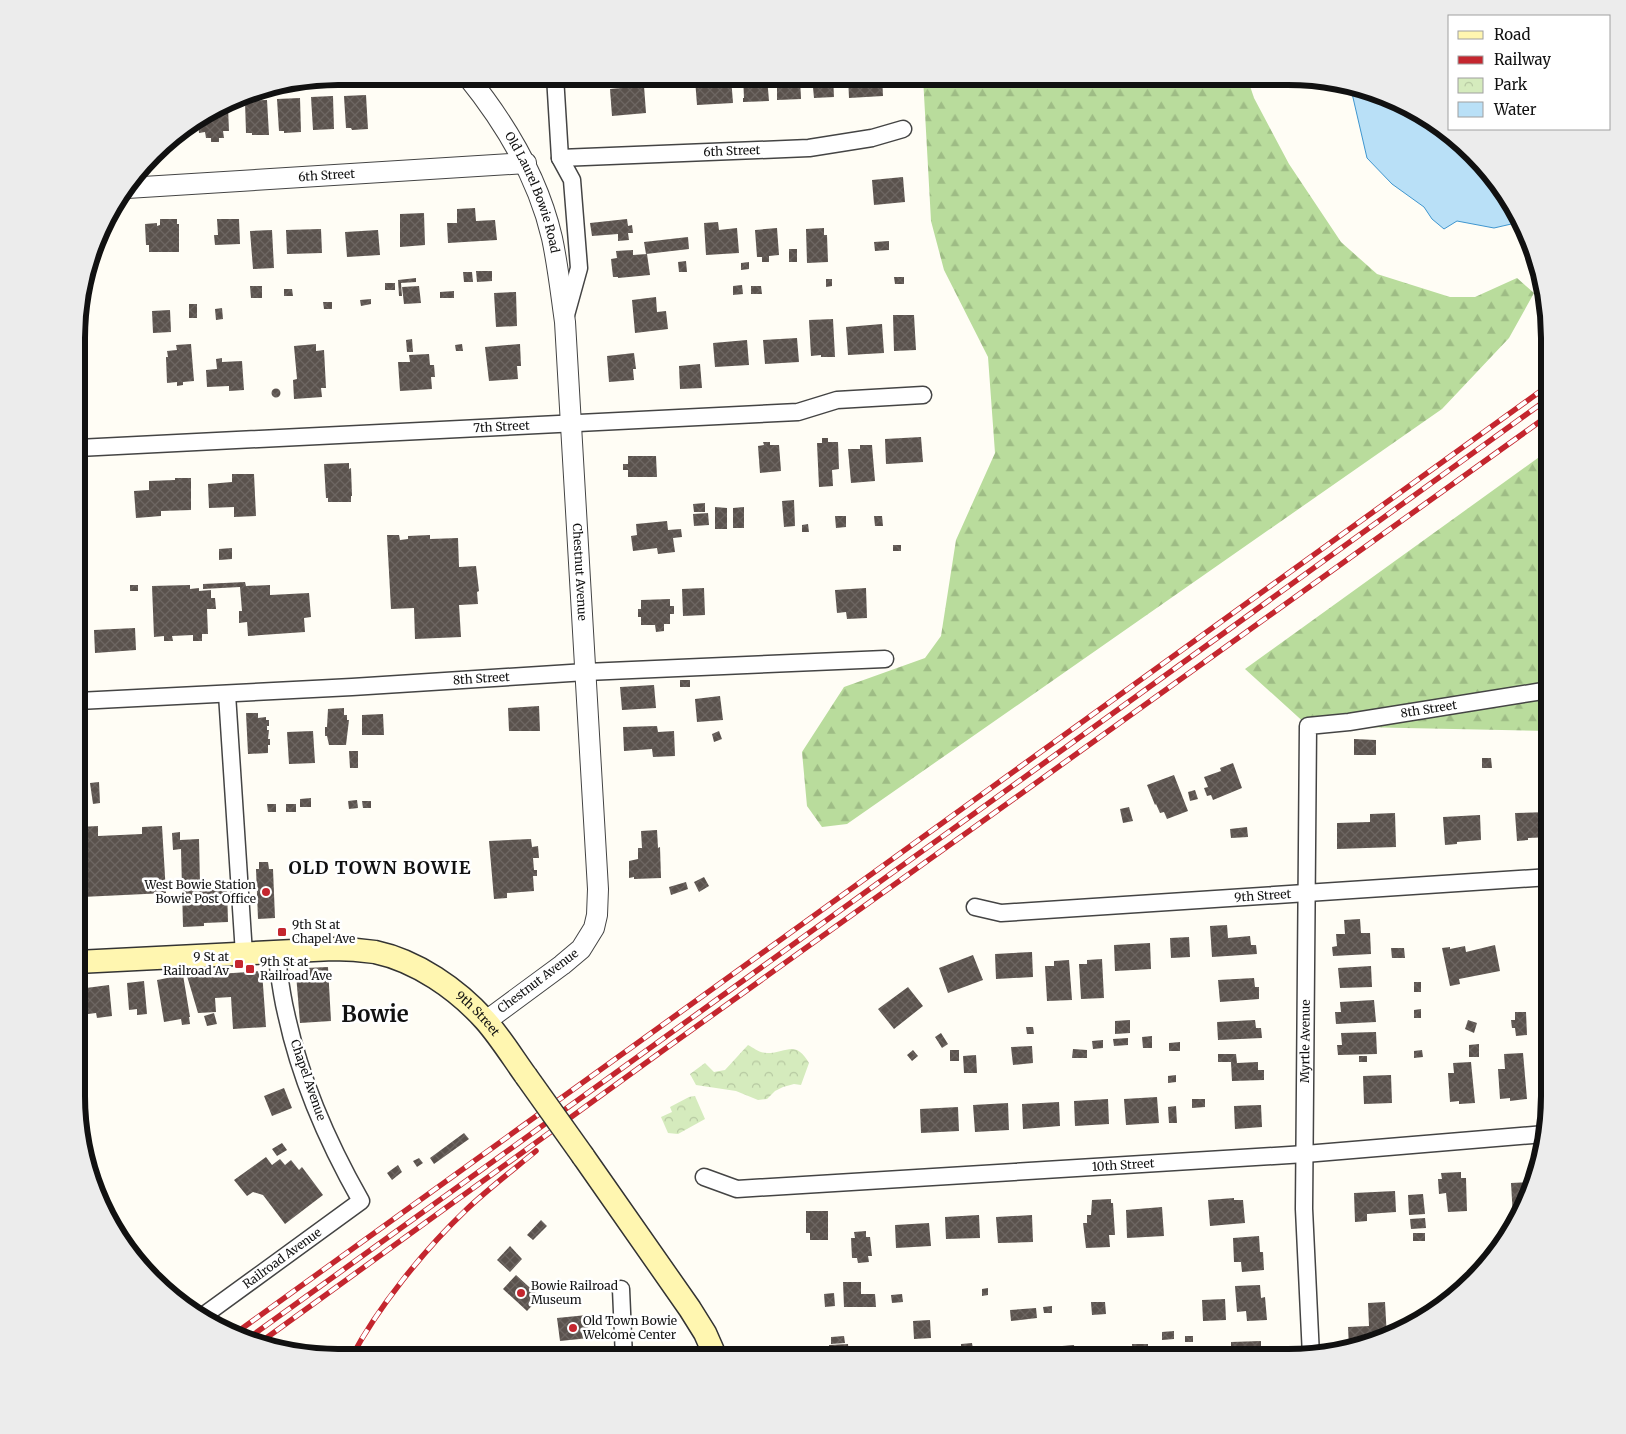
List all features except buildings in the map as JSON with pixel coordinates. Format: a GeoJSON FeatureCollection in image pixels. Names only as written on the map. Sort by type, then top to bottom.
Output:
{"type":"FeatureCollection","features":[{"type":"Feature","properties":{"kind":"main road","name":"9th Street"},"geometry":{"type":"LineString","coordinates":[[85,962],[355,950],[376,952],[418,968],[465,1000],[486,1021],[690,1308],[712,1349]]}},
{"type":"Feature","properties":{"kind":"street","name":"Old Laurel Bowie Road"},"geometry":{"type":"LineString","coordinates":[[474,85],[492,109],[526,164],[540,198],[552,238],[564,322]]}},
{"type":"Feature","properties":{"kind":"street","name":"Chestnut Avenue"},"geometry":{"type":"LineString","coordinates":[[486,1021],[581,949],[594,928],[597,915],[598,889],[586,672],[564,322],[578,268],[572,180],[560,158],[556,85]]}},
{"type":"Feature","properties":{"kind":"street","name":"6th Street"},"geometry":{"type":"LineString","coordinates":[[560,158],[809,148],[872,138],[903,129]]}},
{"type":"Feature","properties":{"kind":"street","name":"6th Street"},"geometry":{"type":"LineString","coordinates":[[135,188],[526,164]]}},
{"type":"Feature","properties":{"kind":"street","name":"7th Street"},"geometry":{"type":"LineString","coordinates":[[85,448],[798,412],[837,400],[923,395]]}},
{"type":"Feature","properties":{"kind":"street","name":"8th Street"},"geometry":{"type":"LineString","coordinates":[[85,701],[586,672],[885,659]]}},
{"type":"Feature","properties":{"kind":"street","name":"8th Street"},"geometry":{"type":"LineString","coordinates":[[1308,726],[1349,722],[1541,691]]}},
{"type":"Feature","properties":{"kind":"street"},"geometry":{"type":"LineString","coordinates":[[227,694],[244,954]]}},
{"type":"Feature","properties":{"kind":"street","name":"Myrtle Avenue"},"geometry":{"type":"LineString","coordinates":[[1308,726],[1304,1209],[1311,1348]]}},
{"type":"Feature","properties":{"kind":"street","name":"9th Street"},"geometry":{"type":"LineString","coordinates":[[975,908],[1001,913],[1541,878]]}},
{"type":"Feature","properties":{"kind":"street","name":"Chapel Avenue"},"geometry":{"type":"LineString","coordinates":[[276,952],[286,1013],[306,1078],[335,1152],[361,1201]]}},
{"type":"Feature","properties":{"kind":"street","name":"10th Street"},"geometry":{"type":"LineString","coordinates":[[704,1177],[737,1189],[1305,1154],[1538,1135]]}},
{"type":"Feature","properties":{"kind":"street","name":"Railroad Avenue"},"geometry":{"type":"LineString","coordinates":[[207,1313],[361,1201]]}},
{"type":"Feature","properties":{"kind":"street"},"geometry":{"type":"LineString","coordinates":[[621,1289],[624,1349]]}},
{"type":"Feature","properties":{"kind":"green space"},"geometry":{"type":"Polygon","coordinates":[[[923,85],[1250,85],[1254,98],[1289,164],[1341,242],[1377,274],[1450,297],[1475,297],[1517,278],[1534,293],[1509,338],[1442,409],[847,824],[822,827],[807,806],[802,752],[844,687],[925,658],[941,636],[956,540],[995,453],[988,357],[944,270],[931,221],[923,85]]]}},
{"type":"Feature","properties":{"kind":"green space"},"geometry":{"type":"Polygon","coordinates":[[[1541,456],[1541,731],[1308,726],[1245,669],[1541,456]]]}},
{"type":"Feature","properties":{"kind":"green space"},"geometry":{"type":"Polygon","coordinates":[[[748,1045],[764,1053],[790,1049],[799,1051],[809,1063],[801,1085],[794,1084],[783,1087],[775,1091],[767,1099],[758,1100],[736,1091],[696,1085],[690,1074],[705,1063],[714,1072],[725,1070],[748,1045]]]}},
{"type":"Feature","properties":{"kind":"green space"},"geometry":{"type":"Polygon","coordinates":[[[695,1096],[705,1119],[678,1134],[668,1133],[661,1117],[672,1112],[670,1107],[689,1097],[695,1096]]]}},
{"type":"Feature","properties":{"kind":"water"},"geometry":{"type":"Polygon","coordinates":[[[1352,94],[1369,98],[1400,111],[1442,137],[1467,159],[1489,184],[1514,223],[1494,228],[1457,221],[1444,229],[1432,219],[1424,207],[1392,184],[1367,158],[1352,94]]]}},
{"type":"Feature","properties":{"kind":"railway"},"geometry":{"type":"LineString","coordinates":[[240,1330],[1541,391]]}},
{"type":"Feature","properties":{"kind":"railway"},"geometry":{"type":"LineString","coordinates":[[253,1335],[1541,404]]}},
{"type":"Feature","properties":{"kind":"railway"},"geometry":{"type":"LineString","coordinates":[[266,1338],[665,1049],[1541,421]]}},
{"type":"Feature","properties":{"kind":"railway"},"geometry":{"type":"LineString","coordinates":[[356,1349],[388,1299],[434,1243],[474,1202],[536,1151]]}},
{"type":"Feature","properties":{"kind":"place","name":"West Bowie Station Bowie Post Office"},"geometry":{"type":"Point","coordinates":[266,892]}},
{"type":"Feature","properties":{"kind":"place","name":"9th St at Chapel Ave"},"geometry":{"type":"Point","coordinates":[282,932]}},
{"type":"Feature","properties":{"kind":"place","name":"9 St at Railroad Av"},"geometry":{"type":"Point","coordinates":[239,964]}},
{"type":"Feature","properties":{"kind":"place","name":"9th St at Railroad Ave"},"geometry":{"type":"Point","coordinates":[250,969]}},
{"type":"Feature","properties":{"kind":"place","name":"Bowie Railroad Museum"},"geometry":{"type":"Point","coordinates":[521,1293]}},
{"type":"Feature","properties":{"kind":"place","name":"Old Town Bowie Welcome Center"},"geometry":{"type":"Point","coordinates":[573,1328]}},
{"type":"Feature","properties":{"kind":"district","name":"OLD TOWN BOWIE"},"geometry":{"type":"Point","coordinates":[380,868]}},
{"type":"Feature","properties":{"kind":"district","name":"Bowie"},"geometry":{"type":"Point","coordinates":[375,1014]}}]}
